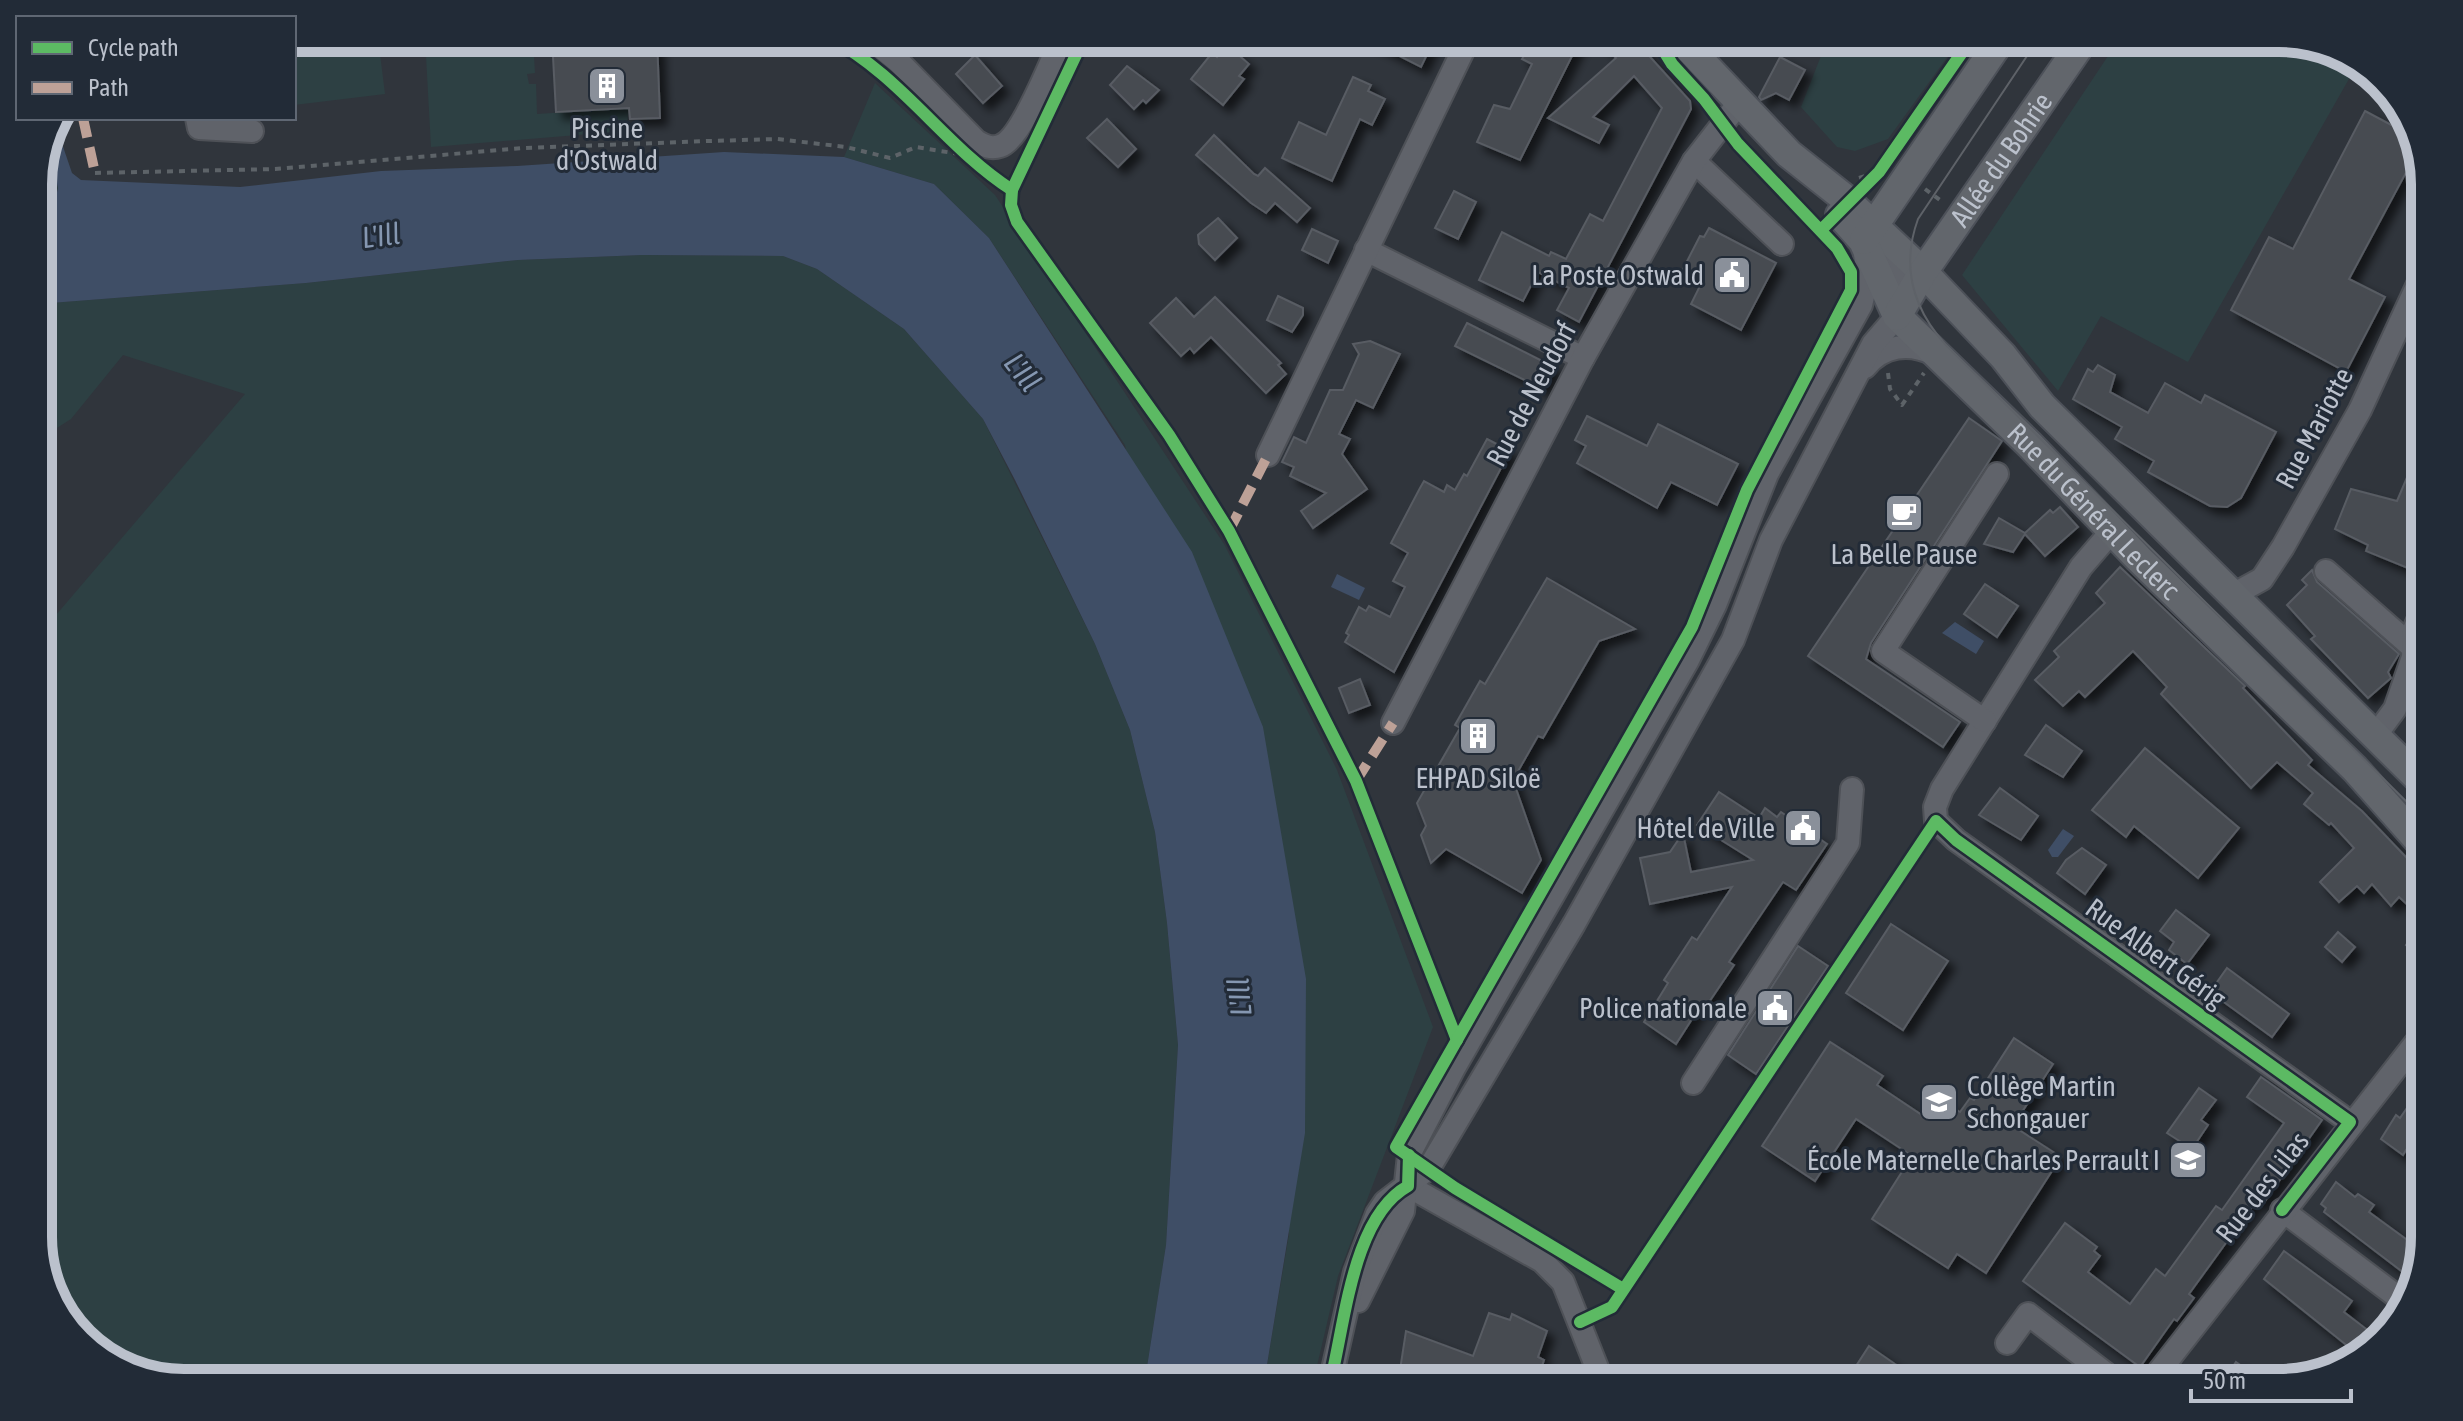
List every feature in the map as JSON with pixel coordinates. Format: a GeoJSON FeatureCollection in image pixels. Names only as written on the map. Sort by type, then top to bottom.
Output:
{"type":"FeatureCollection","features":[{"type":"Feature","properties":{"kind":"main road","name":"Rue du Général Leclerc"},"geometry":{"type":"LineString","coordinates":[[1692,52],[1789,154],[1874,234],[1901,295]]}},
{"type":"Feature","properties":{"kind":"main road"},"geometry":{"type":"LineString","coordinates":[[1874,234],[1898,188],[1992,52]]}},
{"type":"Feature","properties":{"kind":"main road","name":"Allée du Bohrie"},"geometry":{"type":"LineString","coordinates":[[1901,295],[1945,244],[2075,52]]}},
{"type":"Feature","properties":{"kind":"main road","name":"Rue du Général Leclerc"},"geometry":{"type":"LineString","coordinates":[[1789,154],[1846,199],[1874,234],[1901,295],[1937,355],[2355,769],[2411,832]]}},
{"type":"Feature","properties":{"kind":"main road"},"geometry":{"type":"LineString","coordinates":[[1846,199],[1870,206],[1887,199],[1898,188]]}},
{"type":"Feature","properties":{"kind":"main road","name":"Allée du Bohrie"},"geometry":{"type":"LineString","coordinates":[[1945,244],[1936,269],[1946,297]]}},
{"type":"Feature","properties":{"kind":"main road","name":"Rue du Général Leclerc"},"geometry":{"type":"LineString","coordinates":[[1901,295],[1946,297],[2003,356],[2042,406],[2411,771]]}},
{"type":"Feature","properties":{"kind":"street"},"geometry":{"type":"LineString","coordinates":[[887,52],[976,141],[993,147],[1005,143],[1018,130],[1055,52]]}},
{"type":"Feature","properties":{"kind":"street"},"geometry":{"type":"LineString","coordinates":[[1268,455],[1462,52]]}},
{"type":"Feature","properties":{"kind":"street","name":"Rue de Neudorf"},"geometry":{"type":"LineString","coordinates":[[1393,723],[1583,358],[1694,161],[1739,103]]}},
{"type":"Feature","properties":{"kind":"street"},"geometry":{"type":"LineString","coordinates":[[197,120],[199,128],[252,131]]}},
{"type":"Feature","properties":{"kind":"street"},"geometry":{"type":"LineString","coordinates":[[1694,161],[1782,244]]}},
{"type":"Feature","properties":{"kind":"street"},"geometry":{"type":"LineString","coordinates":[[1408,1186],[1409,1155],[1454,1068],[1688,660],[1715,605],[1767,474],[1861,305],[1874,234]]}},
{"type":"Feature","properties":{"kind":"street"},"geometry":{"type":"LineString","coordinates":[[1366,250],[1583,358]]}},
{"type":"Feature","properties":{"kind":"street"},"geometry":{"type":"LineString","coordinates":[[1861,305],[1901,295]]}},
{"type":"Feature","properties":{"kind":"street"},"geometry":{"type":"LineString","coordinates":[[1334,1369],[1355,1272],[1377,1214],[1385,1202],[1429,1168],[1574,924],[1714,675],[1739,625],[1771,540],[1901,295]]}},
{"type":"Feature","properties":{"kind":"street","name":"Rue Mariotte"},"geometry":{"type":"LineString","coordinates":[[2231,596],[2254,585],[2268,570],[2372,385],[2411,300]]}},
{"type":"Feature","properties":{"kind":"street"},"geometry":{"type":"LineString","coordinates":[[1857,378],[1874,357],[1886,350],[1910,347],[1937,355]]}},
{"type":"Feature","properties":{"kind":"street"},"geometry":{"type":"LineString","coordinates":[[1985,721],[1883,651],[1997,474]]}},
{"type":"Feature","properties":{"kind":"street","name":"Rue Albert Gérig"},"geometry":{"type":"LineString","coordinates":[[2112,531],[2081,567],[1938,798],[1936,821],[2350,1122]]}},
{"type":"Feature","properties":{"kind":"street"},"geometry":{"type":"LineString","coordinates":[[2326,571],[2411,646]]}},
{"type":"Feature","properties":{"kind":"street"},"geometry":{"type":"LineString","coordinates":[[1688,660],[1714,675]]}},
{"type":"Feature","properties":{"kind":"street"},"geometry":{"type":"LineString","coordinates":[[2375,736],[2395,709],[2411,663]]}},
{"type":"Feature","properties":{"kind":"street"},"geometry":{"type":"LineString","coordinates":[[1693,1083],[1848,843],[1852,789]]}},
{"type":"Feature","properties":{"kind":"street"},"geometry":{"type":"LineString","coordinates":[[1549,903],[1574,924]]}},
{"type":"Feature","properties":{"kind":"street","name":"Rue des Lilas"},"geometry":{"type":"LineString","coordinates":[[2161,1369],[2350,1122],[2411,1048]]}},
{"type":"Feature","properties":{"kind":"street"},"geometry":{"type":"LineString","coordinates":[[1408,1186],[1542,1261],[1563,1282],[1597,1369]]}},
{"type":"Feature","properties":{"kind":"street"},"geometry":{"type":"LineString","coordinates":[[2282,1210],[2397,1296]]}},
{"type":"Feature","properties":{"kind":"street"},"geometry":{"type":"LineString","coordinates":[[2007,1343],[2028,1314],[2100,1369]]}},
{"type":"Feature","properties":{"kind":"path"},"geometry":{"type":"LineString","coordinates":[[95,173],[275,169],[524,148],[723,140],[777,139],[846,147],[890,158],[916,147],[964,154]]}},
{"type":"Feature","properties":{"kind":"path"},"geometry":{"type":"LineString","coordinates":[[1846,199],[1888,160]]}},
{"type":"Feature","properties":{"kind":"shaded area"},"geometry":{"type":"Polygon","coordinates":[[[296,52],[380,52],[385,94],[296,105],[296,52]]]}},
{"type":"Feature","properties":{"kind":"shaded area"},"geometry":{"type":"Polygon","coordinates":[[[426,52],[534,52],[535,73],[527,74],[529,84],[536,84],[537,114],[629,108],[626,131],[431,147],[426,52]]]}},
{"type":"Feature","properties":{"kind":"shaded area"},"geometry":{"type":"Polygon","coordinates":[[[1823,52],[1951,52],[1888,139],[1855,151],[1837,147],[1801,107],[1823,52]]]}},
{"type":"Feature","properties":{"kind":"shaded area"},"geometry":{"type":"Polygon","coordinates":[[[2111,52],[2296,53],[2330,62],[2352,74],[2188,362],[2101,316],[2058,391],[1962,275],[2111,52]]]}},
{"type":"Feature","properties":{"kind":"shaded area"},"geometry":{"type":"Polygon","coordinates":[[[875,83],[995,195],[1224,544],[1337,770],[1433,1027],[1338,1276],[1316,1369],[1266,1369],[1289,1234],[1125,445],[989,238],[934,184],[844,157],[875,83]]]}},
{"type":"Feature","properties":{"kind":"shaded area"},"geometry":{"type":"Polygon","coordinates":[[[53,168],[58,188],[55,200],[52,201],[53,168]]]}},
{"type":"Feature","properties":{"kind":"shaded area"},"geometry":{"type":"Polygon","coordinates":[[[642,255],[783,256],[817,269],[904,329],[983,419],[1095,644],[1130,730],[1155,832],[1178,1045],[1166,1245],[1146,1369],[167,1368],[133,1359],[104,1342],[79,1317],[70,1303],[59,1280],[52,1246],[52,620],[245,394],[123,355],[71,419],[52,431],[52,303],[306,283],[518,260],[642,255]]]}},
{"type":"Feature","properties":{"kind":"water","name":"L'Ill"},"geometry":{"type":"Polygon","coordinates":[[[60,138],[72,173],[81,180],[240,187],[381,171],[517,166],[724,152],[844,157],[934,184],[989,238],[1192,552],[1263,727],[1306,979],[1305,1133],[1266,1369],[1146,1369],[1166,1245],[1178,1045],[1155,832],[1130,730],[1095,644],[1015,480],[983,419],[904,329],[817,269],[783,256],[642,255],[518,260],[306,283],[52,303],[52,201],[55,200],[58,188],[53,168],[60,138]]]}},
{"type":"Feature","properties":{"kind":"water"},"geometry":{"type":"Polygon","coordinates":[[[1337,574],[1365,588],[1359,600],[1331,587],[1337,574]]]}},
{"type":"Feature","properties":{"kind":"water"},"geometry":{"type":"Polygon","coordinates":[[[1955,622],[1984,641],[1976,654],[1942,633],[1955,622]]]}},
{"type":"Feature","properties":{"kind":"water"},"geometry":{"type":"Polygon","coordinates":[[[2063,829],[2074,836],[2058,857],[2052,857],[2048,850],[2063,829]]]}},
{"type":"Feature","properties":{"kind":"building","name":"Piscine d'Ostwald"},"geometry":{"type":"Polygon","coordinates":[[[553,52],[658,52],[660,118],[630,119],[629,108],[556,112],[553,52]]]}},
{"type":"Feature","properties":{"kind":"building"},"geometry":{"type":"Polygon","coordinates":[[[1221,52],[1235,52],[1249,64],[1239,76],[1244,79],[1223,105],[1191,79],[1212,53],[1217,57],[1221,52]]]}},
{"type":"Feature","properties":{"kind":"building"},"geometry":{"type":"Polygon","coordinates":[[[1392,52],[1428,52],[1421,67],[1392,52]]]}},
{"type":"Feature","properties":{"kind":"building"},"geometry":{"type":"Polygon","coordinates":[[[1526,52],[1574,52],[1520,160],[1477,142],[1494,105],[1510,109],[1532,64],[1522,59],[1526,52]]]}},
{"type":"Feature","properties":{"kind":"building"},"geometry":{"type":"Polygon","coordinates":[[[1611,52],[1646,52],[1690,101],[1691,109],[1579,322],[1557,310],[1569,288],[1538,272],[1523,301],[1479,280],[1502,232],[1549,256],[1551,252],[1566,259],[1590,214],[1603,221],[1662,108],[1634,76],[1593,117],[1609,125],[1599,143],[1548,118],[1616,58],[1611,52]]]}},
{"type":"Feature","properties":{"kind":"building"},"geometry":{"type":"Polygon","coordinates":[[[975,55],[1002,86],[983,103],[956,74],[975,55]]]}},
{"type":"Feature","properties":{"kind":"building"},"geometry":{"type":"Polygon","coordinates":[[[1780,57],[1805,70],[1789,100],[1776,93],[1761,100],[1759,97],[1780,57]]]}},
{"type":"Feature","properties":{"kind":"building"},"geometry":{"type":"Polygon","coordinates":[[[1127,66],[1159,90],[1146,103],[1143,100],[1134,109],[1110,85],[1127,66]]]}},
{"type":"Feature","properties":{"kind":"building"},"geometry":{"type":"Polygon","coordinates":[[[1353,77],[1371,85],[1368,91],[1385,99],[1372,125],[1360,119],[1332,181],[1282,158],[1299,122],[1326,135],[1353,77]]]}},
{"type":"Feature","properties":{"kind":"building"},"geometry":{"type":"Polygon","coordinates":[[[2365,111],[2399,129],[2409,166],[2349,279],[2385,297],[2346,372],[2231,310],[2269,237],[2293,249],[2365,111]]]}},
{"type":"Feature","properties":{"kind":"building"},"geometry":{"type":"Polygon","coordinates":[[[1107,119],[1136,149],[1118,167],[1087,138],[1107,119]]]}},
{"type":"Feature","properties":{"kind":"building"},"geometry":{"type":"Polygon","coordinates":[[[1214,135],[1254,174],[1258,176],[1265,168],[1310,208],[1297,222],[1275,203],[1266,213],[1251,203],[1196,155],[1214,135]]]}},
{"type":"Feature","properties":{"kind":"building"},"geometry":{"type":"Polygon","coordinates":[[[1454,191],[1476,202],[1458,239],[1435,228],[1454,191]]]}},
{"type":"Feature","properties":{"kind":"building"},"geometry":{"type":"Polygon","coordinates":[[[1218,218],[1237,238],[1215,260],[1199,244],[1198,235],[1218,218]]]}},
{"type":"Feature","properties":{"kind":"building","name":"La Poste Ostwald"},"geometry":{"type":"Polygon","coordinates":[[[1709,228],[1776,263],[1741,330],[1691,304],[1703,280],[1683,269],[1700,236],[1704,237],[1709,228]]]}},
{"type":"Feature","properties":{"kind":"building"},"geometry":{"type":"Polygon","coordinates":[[[1312,229],[1338,241],[1328,263],[1302,250],[1312,229]]]}},
{"type":"Feature","properties":{"kind":"building"},"geometry":{"type":"Polygon","coordinates":[[[1278,296],[1303,308],[1303,315],[1292,332],[1267,320],[1278,296]]]}},
{"type":"Feature","properties":{"kind":"building"},"geometry":{"type":"Polygon","coordinates":[[[1215,297],[1281,363],[1278,365],[1286,374],[1266,393],[1211,337],[1194,353],[1190,348],[1181,356],[1150,323],[1176,298],[1194,317],[1215,297]]]}},
{"type":"Feature","properties":{"kind":"building"},"geometry":{"type":"Polygon","coordinates":[[[1467,323],[1554,367],[1543,389],[1455,346],[1467,323]]]}},
{"type":"Feature","properties":{"kind":"building"},"geometry":{"type":"Polygon","coordinates":[[[1370,341],[1400,354],[1373,408],[1356,400],[1339,434],[1350,439],[1342,454],[1367,489],[1313,528],[1301,511],[1326,493],[1290,476],[1294,467],[1282,462],[1294,437],[1306,443],[1330,390],[1343,390],[1359,354],[1353,344],[1370,341]]]}},
{"type":"Feature","properties":{"kind":"building"},"geometry":{"type":"Polygon","coordinates":[[[2098,365],[2115,375],[2110,392],[2148,413],[2165,383],[2201,403],[2205,395],[2276,432],[2241,498],[2227,507],[2210,506],[2148,472],[2154,461],[2115,439],[2122,427],[2073,399],[2088,369],[2093,372],[2098,365]]]}},
{"type":"Feature","properties":{"kind":"building"},"geometry":{"type":"Polygon","coordinates":[[[1587,416],[1647,446],[1658,424],[1738,464],[1717,505],[1671,482],[1657,508],[1577,463],[1586,446],[1575,440],[1587,416]]]}},
{"type":"Feature","properties":{"kind":"building"},"geometry":{"type":"Polygon","coordinates":[[[1969,418],[2002,441],[1871,643],[1866,659],[1960,722],[1943,747],[1808,656],[1969,418]]]}},
{"type":"Feature","properties":{"kind":"building"},"geometry":{"type":"Polygon","coordinates":[[[1487,439],[1510,451],[1394,672],[1345,642],[1349,635],[1346,633],[1359,607],[1366,611],[1369,606],[1390,617],[1405,587],[1393,581],[1408,553],[1391,543],[1424,481],[1444,492],[1447,485],[1455,490],[1464,474],[1467,476],[1487,439]]]}},
{"type":"Feature","properties":{"kind":"building"},"geometry":{"type":"Polygon","coordinates":[[[2411,468],[2411,569],[2366,551],[2368,545],[2335,529],[2351,489],[2397,501],[2411,468]]]}},
{"type":"Feature","properties":{"kind":"building"},"geometry":{"type":"Polygon","coordinates":[[[2060,507],[2078,527],[2045,556],[2025,534],[2013,552],[1984,544],[1999,518],[2025,533],[2050,510],[2053,513],[2060,507]]]}},
{"type":"Feature","properties":{"kind":"building"},"geometry":{"type":"Polygon","coordinates":[[[2120,567],[2245,686],[2243,688],[2312,760],[2308,765],[2362,811],[2411,862],[2411,908],[2399,897],[2391,906],[2372,884],[2364,893],[2357,886],[2339,902],[2320,882],[2354,848],[2331,823],[2329,825],[2304,804],[2313,793],[2277,762],[2251,788],[2161,694],[2167,687],[2133,651],[2085,697],[2079,691],[2063,706],[2035,680],[2059,657],[2054,651],[2105,603],[2096,593],[2120,567]]]}},
{"type":"Feature","properties":{"kind":"building"},"geometry":{"type":"Polygon","coordinates":[[[2312,570],[2317,582],[2399,654],[2388,672],[2391,678],[2368,698],[2311,639],[2315,636],[2287,605],[2307,585],[2302,580],[2312,570]]]}},
{"type":"Feature","properties":{"kind":"building","name":"EHPAD Siloë"},"geometry":{"type":"Polygon","coordinates":[[[1547,578],[1635,629],[1599,641],[1543,738],[1538,736],[1513,780],[1541,860],[1522,893],[1446,849],[1431,863],[1421,835],[1426,826],[1417,803],[1460,728],[1455,725],[1480,681],[1485,684],[1547,578]]]}},
{"type":"Feature","properties":{"kind":"building"},"geometry":{"type":"Polygon","coordinates":[[[1985,584],[2018,606],[1997,637],[1964,614],[1985,584]]]}},
{"type":"Feature","properties":{"kind":"building"},"geometry":{"type":"Polygon","coordinates":[[[1360,679],[1370,705],[1349,713],[1339,688],[1360,679]]]}},
{"type":"Feature","properties":{"kind":"building"},"geometry":{"type":"Polygon","coordinates":[[[2046,725],[2082,751],[2063,777],[2025,755],[2046,725]]]}},
{"type":"Feature","properties":{"kind":"building"},"geometry":{"type":"Polygon","coordinates":[[[2145,748],[2239,828],[2198,878],[2134,826],[2126,837],[2092,810],[2145,748]]]}},
{"type":"Feature","properties":{"kind":"building"},"geometry":{"type":"Polygon","coordinates":[[[2000,788],[2038,816],[2021,840],[1979,815],[2000,788]]]}},
{"type":"Feature","properties":{"kind":"building"},"geometry":{"type":"Polygon","coordinates":[[[1719,792],[1759,818],[1765,808],[1777,817],[1781,812],[1827,844],[1796,890],[1783,882],[1729,962],[1734,965],[1705,1008],[1701,1005],[1676,1044],[1644,1022],[1668,983],[1664,980],[1692,937],[1697,940],[1732,887],[1650,904],[1640,858],[1670,852],[1683,833],[1691,872],[1753,860],[1697,825],[1719,792]]]}},
{"type":"Feature","properties":{"kind":"building"},"geometry":{"type":"Polygon","coordinates":[[[2082,848],[2106,865],[2085,894],[2057,873],[2066,860],[2082,848]]]}},
{"type":"Feature","properties":{"kind":"building"},"geometry":{"type":"Polygon","coordinates":[[[2176,910],[2209,935],[2187,964],[2169,950],[2174,942],[2160,931],[2176,910]]]}},
{"type":"Feature","properties":{"kind":"building"},"geometry":{"type":"Polygon","coordinates":[[[1891,924],[1948,961],[1903,1030],[1846,993],[1891,924]]]}},
{"type":"Feature","properties":{"kind":"building"},"geometry":{"type":"Polygon","coordinates":[[[2338,932],[2355,947],[2342,962],[2325,947],[2338,932]]]}},
{"type":"Feature","properties":{"kind":"building","name":"Police nationale"},"geometry":{"type":"Polygon","coordinates":[[[1798,946],[1828,966],[1756,1074],[1728,1055],[1798,946]]]}},
{"type":"Feature","properties":{"kind":"building"},"geometry":{"type":"Polygon","coordinates":[[[2227,968],[2289,1014],[2272,1037],[2210,992],[2227,968]]]}},
{"type":"Feature","properties":{"kind":"building"},"geometry":{"type":"Polygon","coordinates":[[[2014,1038],[2053,1064],[2013,1126],[2061,1157],[1986,1273],[1957,1254],[1948,1268],[1872,1219],[1912,1156],[1856,1119],[1815,1181],[1762,1146],[1830,1042],[1883,1076],[1877,1085],[1928,1119],[1941,1100],[1960,1112],[1970,1098],[1974,1100],[2014,1038]]]}},
{"type":"Feature","properties":{"kind":"building"},"geometry":{"type":"Polygon","coordinates":[[[2261,1077],[2322,1120],[2263,1204],[2257,1200],[2189,1294],[2194,1298],[2177,1321],[2174,1319],[2140,1367],[2023,1281],[2065,1223],[2097,1247],[2094,1251],[2100,1256],[2088,1272],[2130,1304],[2156,1269],[2165,1276],[2216,1206],[2222,1210],[2284,1123],[2247,1097],[2261,1077]]]}},
{"type":"Feature","properties":{"kind":"building"},"geometry":{"type":"Polygon","coordinates":[[[2199,1088],[2216,1100],[2201,1120],[2208,1125],[2192,1149],[2167,1133],[2199,1088]]]}},
{"type":"Feature","properties":{"kind":"building"},"geometry":{"type":"Polygon","coordinates":[[[2407,1108],[2411,1111],[2411,1142],[2403,1155],[2381,1139],[2396,1115],[2400,1118],[2407,1108]]]}},
{"type":"Feature","properties":{"kind":"building"},"geometry":{"type":"Polygon","coordinates":[[[2336,1182],[2355,1197],[2358,1194],[2374,1205],[2369,1212],[2411,1242],[2404,1273],[2324,1212],[2326,1208],[2321,1204],[2336,1182]]]}},
{"type":"Feature","properties":{"kind":"building"},"geometry":{"type":"Polygon","coordinates":[[[2284,1251],[2352,1301],[2344,1312],[2370,1332],[2350,1348],[2264,1279],[2284,1251]]]}},
{"type":"Feature","properties":{"kind":"building"},"geometry":{"type":"Polygon","coordinates":[[[1489,1313],[1510,1320],[1512,1314],[1547,1331],[1538,1357],[1544,1360],[1541,1369],[1400,1369],[1406,1331],[1473,1356],[1489,1313]]]}},
{"type":"Feature","properties":{"kind":"building"},"geometry":{"type":"Polygon","coordinates":[[[1869,1346],[1903,1369],[1854,1369],[1869,1346]]]}},
{"type":"Feature","properties":{"kind":"building"},"geometry":{"type":"Polygon","coordinates":[[[2236,1362],[2246,1369],[2231,1369],[2236,1362]]]}},
{"type":"Feature","properties":{"kind":"tram line"},"geometry":{"type":"LineString","coordinates":[[2030,52],[1918,219],[1910,253],[1910,269],[1917,301],[1924,315],[1945,344],[2411,806]]}},
{"type":"Feature","properties":{"kind":"marked path"},"geometry":{"type":"LineString","coordinates":[[83,120],[95,173]]}},
{"type":"Feature","properties":{"kind":"marked path"},"geometry":{"type":"LineString","coordinates":[[1229,531],[1268,455]]}},
{"type":"Feature","properties":{"kind":"marked path"},"geometry":{"type":"LineString","coordinates":[[1356,781],[1393,723]]}},
{"type":"Feature","properties":{"kind":"cycle path"},"geometry":{"type":"LineString","coordinates":[[852,52],[878,71],[988,173],[1012,190]]}},
{"type":"Feature","properties":{"kind":"cycle path"},"geometry":{"type":"LineString","coordinates":[[1077,52],[1012,190],[1011,205],[1017,222],[1169,435],[1229,531],[1356,781],[1457,1040]]}},
{"type":"Feature","properties":{"kind":"cycle path"},"geometry":{"type":"LineString","coordinates":[[1623,1289],[1455,1188],[1396,1147],[1692,627],[1747,490],[1851,290],[1851,272],[1837,248],[1738,144],[1665,52]]}},
{"type":"Feature","properties":{"kind":"cycle path"},"geometry":{"type":"LineString","coordinates":[[1821,230],[1879,172],[1962,52]]}},
{"type":"Feature","properties":{"kind":"cycle path"},"geometry":{"type":"LineString","coordinates":[[1580,1322],[1612,1307],[1936,821],[1956,840],[2350,1122],[2282,1210]]}},
{"type":"Feature","properties":{"kind":"cycle path"},"geometry":{"type":"LineString","coordinates":[[1333,1369],[1363,1247],[1374,1222],[1389,1201],[1408,1186],[1409,1155]]}},
{"type":"Feature","properties":{"kind":"place","name":"Piscine d'Ostwald"},"geometry":{"type":"Point","coordinates":[607,86]}},
{"type":"Feature","properties":{"kind":"place","name":"La Poste Ostwald"},"geometry":{"type":"Point","coordinates":[1732,275]}},
{"type":"Feature","properties":{"kind":"place","name":"La Belle Pause"},"geometry":{"type":"Point","coordinates":[1904,513]}},
{"type":"Feature","properties":{"kind":"place","name":"EHPAD Siloë"},"geometry":{"type":"Point","coordinates":[1478,736]}},
{"type":"Feature","properties":{"kind":"place","name":"Hôtel de Ville"},"geometry":{"type":"Point","coordinates":[1803,828]}},
{"type":"Feature","properties":{"kind":"place","name":"Police nationale"},"geometry":{"type":"Point","coordinates":[1775,1008]}},
{"type":"Feature","properties":{"kind":"place","name":"Collège Martin Schongauer"},"geometry":{"type":"Point","coordinates":[1939,1102]}},
{"type":"Feature","properties":{"kind":"place","name":"École Maternelle Charles Perrault I"},"geometry":{"type":"Point","coordinates":[2188,1160]}}]}
